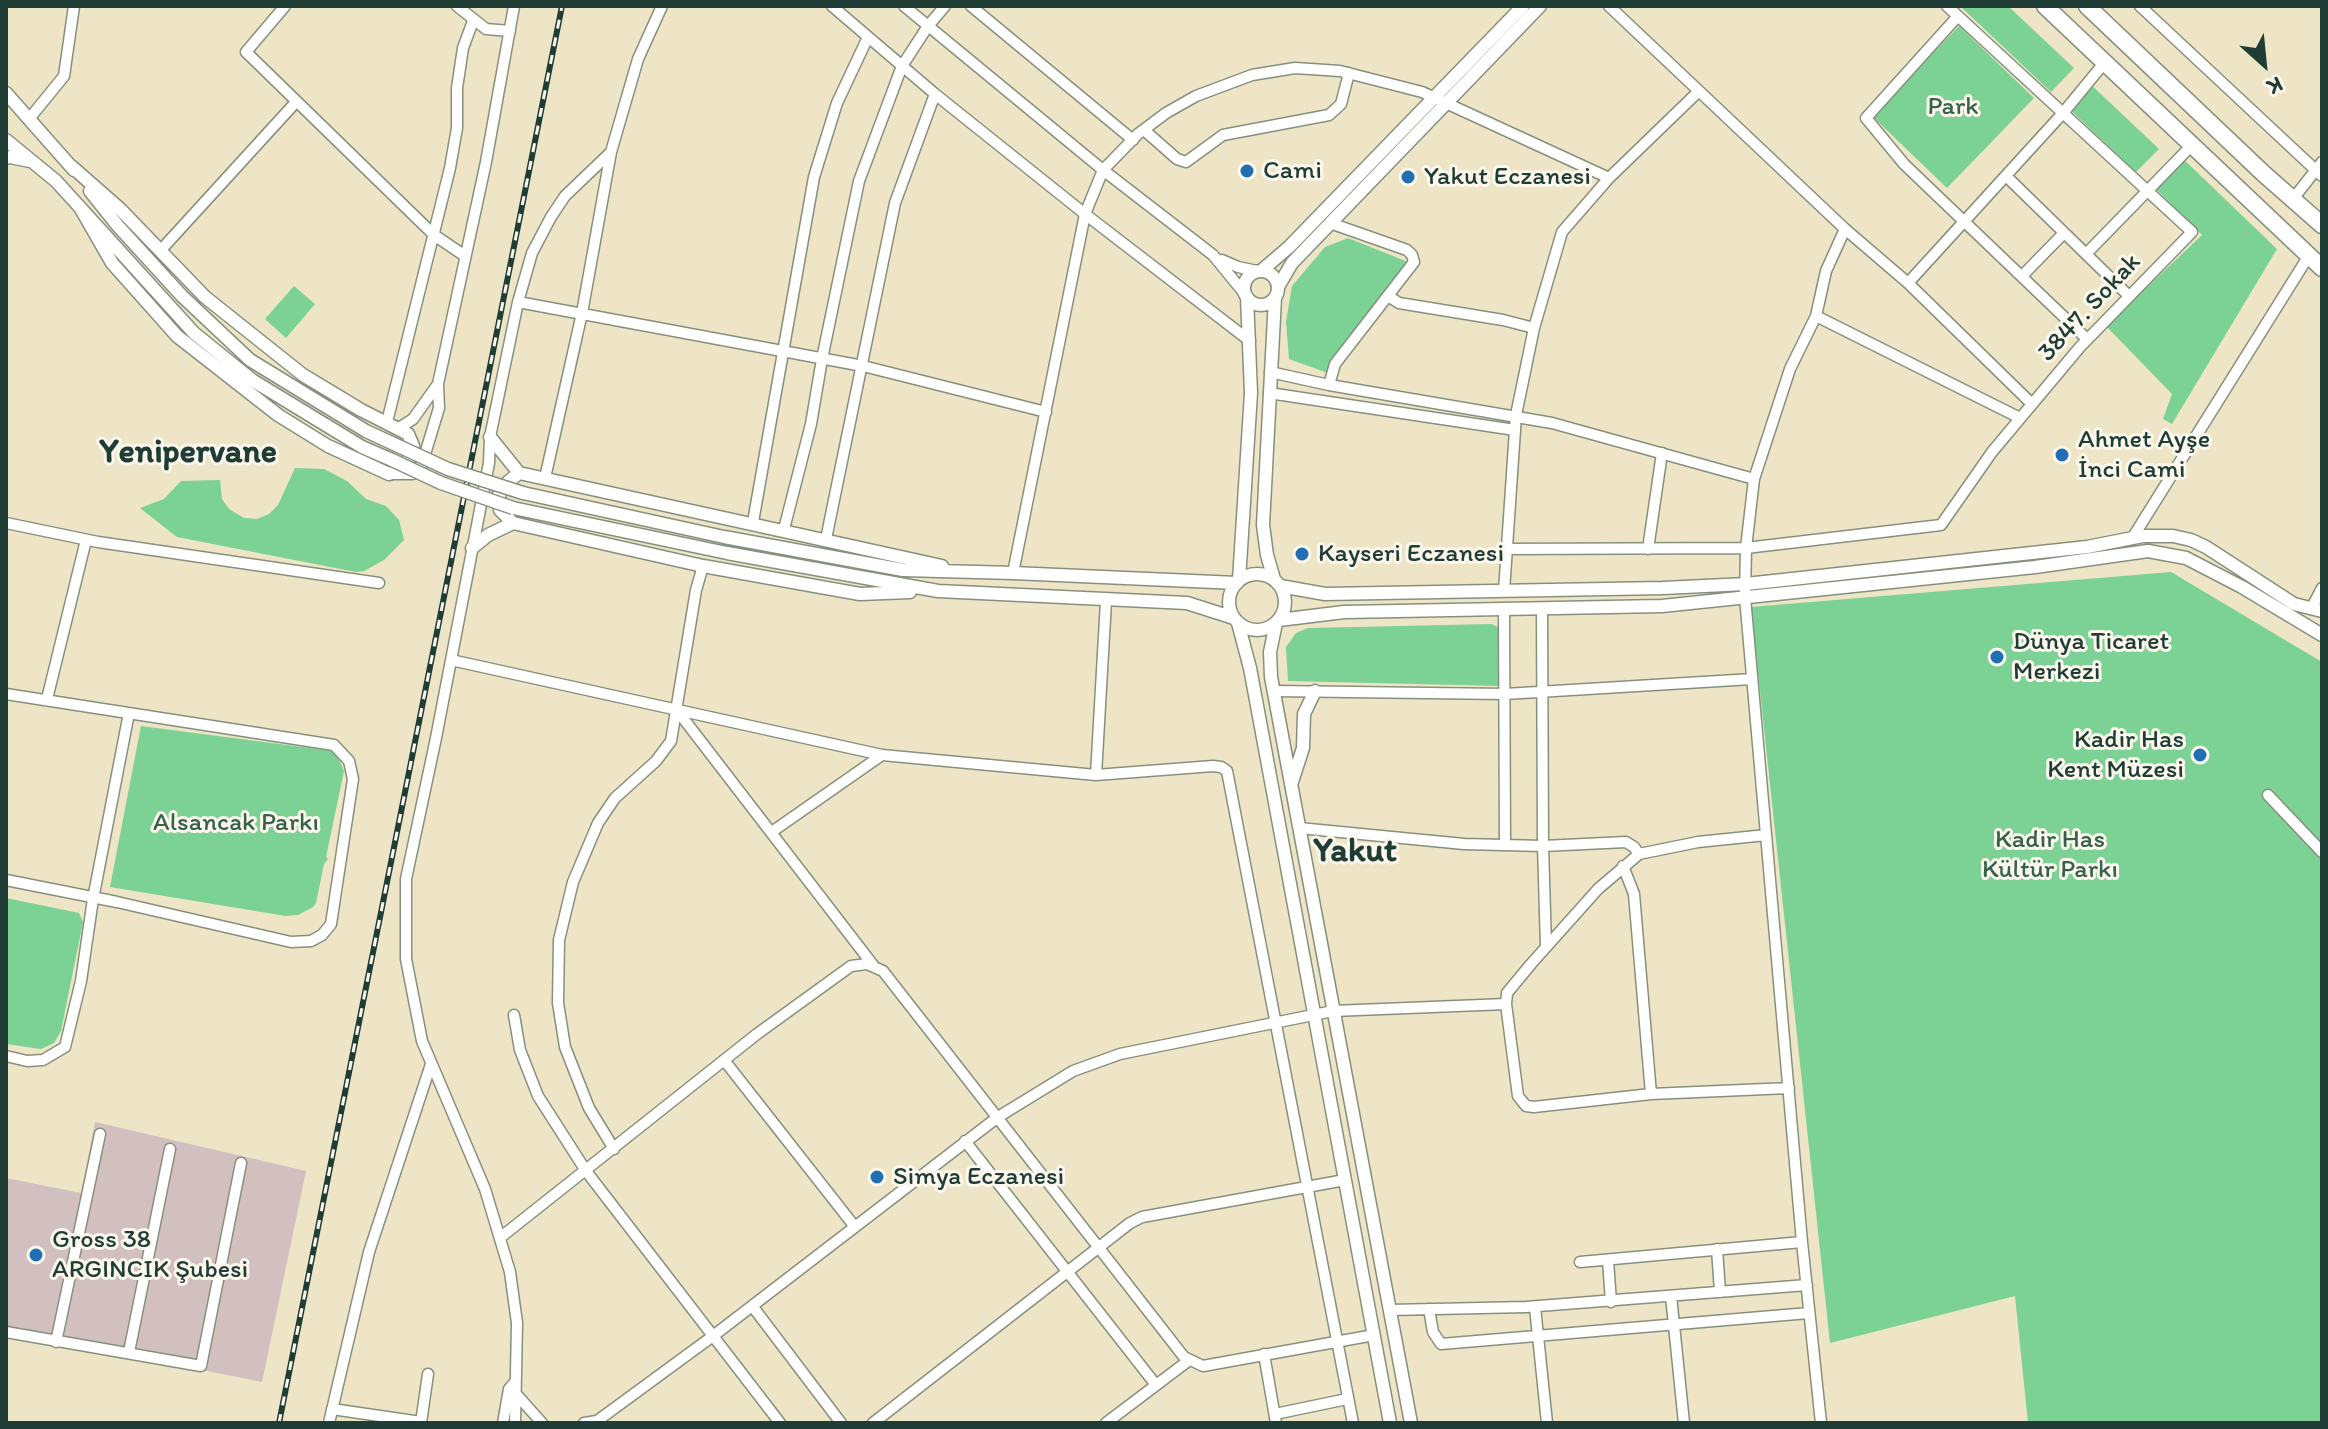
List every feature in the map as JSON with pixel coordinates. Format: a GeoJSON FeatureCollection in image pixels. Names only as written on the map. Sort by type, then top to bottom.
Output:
{"type":"FeatureCollection","features":[{"type":"Feature","properties":{"kind":"main road"},"geometry":{"type":"LineString","coordinates":[[2045,6],[2315,263]]}},
{"type":"Feature","properties":{"kind":"main road"},"geometry":{"type":"LineString","coordinates":[[2087,6],[2322,225]]}},
{"type":"Feature","properties":{"kind":"street"},"geometry":{"type":"LineString","coordinates":[[29,119],[64,76],[74,6]]}},
{"type":"Feature","properties":{"kind":"street"},"geometry":{"type":"LineString","coordinates":[[285,6],[246,52],[434,235],[465,256]]}},
{"type":"Feature","properties":{"kind":"street"},"geometry":{"type":"LineString","coordinates":[[457,6],[486,29],[510,31]]}},
{"type":"Feature","properties":{"kind":"street"},"geometry":{"type":"LineString","coordinates":[[391,467],[413,474],[422,464],[439,408],[438,384],[486,162],[514,6]]}},
{"type":"Feature","properties":{"kind":"street"},"geometry":{"type":"LineString","coordinates":[[545,478],[582,313],[611,152],[638,59],[662,6]]}},
{"type":"Feature","properties":{"kind":"street"},"geometry":{"type":"LineString","coordinates":[[832,6],[935,94],[1250,341]]}},
{"type":"Feature","properties":{"kind":"street"},"geometry":{"type":"LineString","coordinates":[[904,6],[1103,170],[1213,255],[1232,265],[1274,276],[1276,292],[1263,525],[1267,555],[1285,603],[1277,621],[1269,662],[1411,1423]]}},
{"type":"Feature","properties":{"kind":"street"},"geometry":{"type":"LineString","coordinates":[[784,529],[811,424],[859,181],[902,66],[945,6]]}},
{"type":"Feature","properties":{"kind":"street"},"geometry":{"type":"LineString","coordinates":[[971,6],[1133,140]]}},
{"type":"Feature","properties":{"kind":"street"},"geometry":{"type":"LineString","coordinates":[[1213,255],[1246,295],[1261,305],[1276,292],[1292,263],[1523,6]]}},
{"type":"Feature","properties":{"kind":"street"},"geometry":{"type":"LineString","coordinates":[[1390,1423],[1250,668],[1229,606],[1229,597],[1238,582],[1251,393],[1247,277],[1289,247],[1540,6]]}},
{"type":"Feature","properties":{"kind":"street"},"geometry":{"type":"LineString","coordinates":[[1609,6],[1845,229],[1908,283],[2032,404]]}},
{"type":"Feature","properties":{"kind":"street","name":"3847. Sokak"},"geometry":{"type":"LineString","coordinates":[[1507,549],[1746,548],[1941,525],[1992,452],[2087,339],[2192,232],[1947,6]]}},
{"type":"Feature","properties":{"kind":"street"},"geometry":{"type":"LineString","coordinates":[[2140,6],[2320,170],[2293,199]]}},
{"type":"Feature","properties":{"kind":"street"},"geometry":{"type":"LineString","coordinates":[[1958,16],[1866,118],[1904,164],[2087,339]]}},
{"type":"Feature","properties":{"kind":"street"},"geometry":{"type":"LineString","coordinates":[[393,425],[455,149],[457,88],[463,48],[473,21]]}},
{"type":"Feature","properties":{"kind":"street"},"geometry":{"type":"LineString","coordinates":[[753,522],[814,177],[837,103],[868,37]]}},
{"type":"Feature","properties":{"kind":"street"},"geometry":{"type":"LineString","coordinates":[[1908,283],[2063,113],[2105,62]]}},
{"type":"Feature","properties":{"kind":"street"},"geometry":{"type":"LineString","coordinates":[[1013,573],[1085,214],[1103,170],[1144,130],[1196,96],[1252,75],[1295,68],[1349,73],[1410,88],[1440,100],[1609,178]]}},
{"type":"Feature","properties":{"kind":"street"},"geometry":{"type":"LineString","coordinates":[[1144,130],[1177,159],[1186,162],[1223,135],[1334,112],[1341,104],[1349,73]]}},
{"type":"Feature","properties":{"kind":"street"},"geometry":{"type":"LineString","coordinates":[[1504,591],[1516,415],[1534,328],[1562,232],[1609,178],[1699,91]]}},
{"type":"Feature","properties":{"kind":"street"},"geometry":{"type":"LineString","coordinates":[[6,93],[71,166],[118,226],[182,296],[250,360],[366,431],[448,469],[523,493],[855,563],[903,570],[1238,582],[1257,574],[1325,594],[1663,588],[1746,590],[2035,567],[2148,551],[2186,558],[2322,635]]}},
{"type":"Feature","properties":{"kind":"street"},"geometry":{"type":"LineString","coordinates":[[826,539],[895,203],[935,94]]}},
{"type":"Feature","properties":{"kind":"street"},"geometry":{"type":"LineString","coordinates":[[160,251],[296,102]]}},
{"type":"Feature","properties":{"kind":"street"},"geometry":{"type":"LineString","coordinates":[[6,140],[56,181],[194,333],[252,380],[391,467],[513,508],[727,553],[938,591]]}},
{"type":"Feature","properties":{"kind":"street"},"geometry":{"type":"LineString","coordinates":[[2086,254],[2192,145]]}},
{"type":"Feature","properties":{"kind":"street"},"geometry":{"type":"LineString","coordinates":[[515,1423],[515,1306],[501,1237],[485,1189],[422,1041],[411,998],[405,950],[404,904],[408,861],[436,738],[489,463],[490,437],[518,302],[532,253],[551,217],[565,196],[611,152]]}},
{"type":"Feature","properties":{"kind":"street"},"geometry":{"type":"LineString","coordinates":[[6,158],[32,161]]}},
{"type":"Feature","properties":{"kind":"street"},"geometry":{"type":"LineString","coordinates":[[71,166],[120,209],[205,297],[303,375],[408,434],[413,446],[407,462],[401,469],[391,467]]}},
{"type":"Feature","properties":{"kind":"street"},"geometry":{"type":"LineString","coordinates":[[2006,176],[2129,296]]}},
{"type":"Feature","properties":{"kind":"street"},"geometry":{"type":"LineString","coordinates":[[1329,385],[1335,364],[1411,268],[1412,255],[1407,250],[1330,223]]}},
{"type":"Feature","properties":{"kind":"street"},"geometry":{"type":"LineString","coordinates":[[1821,1423],[1752,679],[1746,548],[1754,479],[1790,369],[1816,316],[1826,271],[1845,229]]}},
{"type":"Feature","properties":{"kind":"street"},"geometry":{"type":"LineString","coordinates":[[2022,276],[2064,233]]}},
{"type":"Feature","properties":{"kind":"street"},"geometry":{"type":"LineString","coordinates":[[2133,537],[2315,263]]}},
{"type":"Feature","properties":{"kind":"street"},"geometry":{"type":"LineString","coordinates":[[1388,296],[1399,303],[1534,328]]}},
{"type":"Feature","properties":{"kind":"street"},"geometry":{"type":"LineString","coordinates":[[518,302],[863,366],[1046,412]]}},
{"type":"Feature","properties":{"kind":"street"},"geometry":{"type":"LineString","coordinates":[[1816,316],[2020,418]]}},
{"type":"Feature","properties":{"kind":"street"},"geometry":{"type":"LineString","coordinates":[[1270,372],[1329,385],[1516,415],[1754,479]]}},
{"type":"Feature","properties":{"kind":"street"},"geometry":{"type":"LineString","coordinates":[[393,425],[413,419],[438,384]]}},
{"type":"Feature","properties":{"kind":"street"},"geometry":{"type":"LineString","coordinates":[[1269,393],[1515,430]]}},
{"type":"Feature","properties":{"kind":"street"},"geometry":{"type":"LineString","coordinates":[[490,437],[519,473],[753,522],[969,572]]}},
{"type":"Feature","properties":{"kind":"street"},"geometry":{"type":"LineString","coordinates":[[1648,549],[1662,453]]}},
{"type":"Feature","properties":{"kind":"street"},"geometry":{"type":"LineString","coordinates":[[519,473],[499,494],[500,510],[513,523],[703,566],[860,594],[988,592],[1106,601],[1187,603],[1255,630],[1264,629],[1277,621],[1344,612],[1662,606],[1746,590],[2087,547],[2133,537],[2173,536],[2191,540],[2294,604],[2317,610],[2322,588]]}},
{"type":"Feature","properties":{"kind":"street"},"geometry":{"type":"LineString","coordinates":[[6,523],[86,540],[379,583]]}},
{"type":"Feature","properties":{"kind":"street"},"geometry":{"type":"LineString","coordinates":[[472,548],[488,535],[513,523]]}},
{"type":"Feature","properties":{"kind":"street"},"geometry":{"type":"LineString","coordinates":[[47,699],[86,540]]}},
{"type":"Feature","properties":{"kind":"street"},"geometry":{"type":"LineString","coordinates":[[614,1149],[589,1108],[565,1047],[558,1003],[559,940],[573,882],[598,823],[615,798],[656,761],[671,741],[696,590],[703,566]]}},
{"type":"Feature","properties":{"kind":"street"},"geometry":{"type":"LineString","coordinates":[[1096,775],[1106,601]]}},
{"type":"Feature","properties":{"kind":"street"},"geometry":{"type":"LineString","coordinates":[[1542,608],[1546,947]]}},
{"type":"Feature","properties":{"kind":"street"},"geometry":{"type":"LineString","coordinates":[[1504,609],[1505,845]]}},
{"type":"Feature","properties":{"kind":"street"},"geometry":{"type":"LineString","coordinates":[[451,660],[882,755],[1096,775],[1213,766],[1227,771],[1353,1423]]}},
{"type":"Feature","properties":{"kind":"street"},"geometry":{"type":"LineString","coordinates":[[1274,691],[1505,694],[1752,679]]}},
{"type":"Feature","properties":{"kind":"street"},"geometry":{"type":"LineString","coordinates":[[1291,786],[1303,748],[1304,714],[1315,691]]}},
{"type":"Feature","properties":{"kind":"street"},"geometry":{"type":"LineString","coordinates":[[6,694],[334,745],[349,761],[353,779],[331,924],[317,938],[298,943],[6,880]]}},
{"type":"Feature","properties":{"kind":"street"},"geometry":{"type":"LineString","coordinates":[[676,709],[773,831],[873,965],[883,971],[1188,1361],[1203,1366],[1374,1335]]}},
{"type":"Feature","properties":{"kind":"street"},"geometry":{"type":"LineString","coordinates":[[6,1056],[27,1061],[43,1060],[65,1047],[81,981],[93,899],[129,713]]}},
{"type":"Feature","properties":{"kind":"street"},"geometry":{"type":"LineString","coordinates":[[773,831],[882,755]]}},
{"type":"Feature","properties":{"kind":"street"},"geometry":{"type":"LineString","coordinates":[[2268,795],[2322,852]]}},
{"type":"Feature","properties":{"kind":"street"},"geometry":{"type":"LineString","coordinates":[[1299,828],[1464,844],[1543,846],[1626,842],[1639,854]]}},
{"type":"Feature","properties":{"kind":"street"},"geometry":{"type":"LineString","coordinates":[[1766,835],[1698,842],[1639,854],[1598,889],[1546,947],[1507,993],[1506,1004],[1514,1078],[1518,1096],[1524,1105],[1534,1107],[1651,1094],[1789,1088]]}},
{"type":"Feature","properties":{"kind":"street"},"geometry":{"type":"LineString","coordinates":[[1623,866],[1634,894],[1651,1094]]}},
{"type":"Feature","properties":{"kind":"street"},"geometry":{"type":"LineString","coordinates":[[501,1237],[724,1060],[851,966],[873,965]]}},
{"type":"Feature","properties":{"kind":"street"},"geometry":{"type":"LineString","coordinates":[[584,1423],[597,1422],[753,1307],[965,1141],[1057,1079],[1104,1059],[1333,1011],[1506,1004]]}},
{"type":"Feature","properties":{"kind":"street"},"geometry":{"type":"LineString","coordinates":[[514,1015],[520,1050],[538,1096],[586,1171],[780,1423]]}},
{"type":"Feature","properties":{"kind":"street"},"geometry":{"type":"LineString","coordinates":[[724,1060],[855,1227]]}},
{"type":"Feature","properties":{"kind":"street"},"geometry":{"type":"LineString","coordinates":[[329,1423],[369,1252],[431,1064]]}},
{"type":"Feature","properties":{"kind":"street"},"geometry":{"type":"LineString","coordinates":[[56,1342],[100,1134]]}},
{"type":"Feature","properties":{"kind":"street"},"geometry":{"type":"LineString","coordinates":[[965,1141],[1156,1385]]}},
{"type":"Feature","properties":{"kind":"street"},"geometry":{"type":"LineString","coordinates":[[129,1352],[170,1149]]}},
{"type":"Feature","properties":{"kind":"street"},"geometry":{"type":"LineString","coordinates":[[6,1332],[201,1366],[241,1163]]}},
{"type":"Feature","properties":{"kind":"street"},"geometry":{"type":"LineString","coordinates":[[873,1423],[1120,1229],[1142,1217],[1345,1180]]}},
{"type":"Feature","properties":{"kind":"street"},"geometry":{"type":"LineString","coordinates":[[1580,1262],[1802,1242]]}},
{"type":"Feature","properties":{"kind":"street"},"geometry":{"type":"LineString","coordinates":[[1717,1249],[1720,1292]]}},
{"type":"Feature","properties":{"kind":"street"},"geometry":{"type":"LineString","coordinates":[[1608,1260],[1611,1302]]}},
{"type":"Feature","properties":{"kind":"street"},"geometry":{"type":"LineString","coordinates":[[1390,1310],[1535,1307],[1807,1285]]}},
{"type":"Feature","properties":{"kind":"street"},"geometry":{"type":"LineString","coordinates":[[1671,1296],[1684,1423]]}},
{"type":"Feature","properties":{"kind":"street"},"geometry":{"type":"LineString","coordinates":[[753,1307],[841,1423]]}},
{"type":"Feature","properties":{"kind":"street"},"geometry":{"type":"LineString","coordinates":[[1535,1307],[1547,1423]]}},
{"type":"Feature","properties":{"kind":"street"},"geometry":{"type":"LineString","coordinates":[[1429,1309],[1433,1332],[1441,1344],[1809,1313]]}},
{"type":"Feature","properties":{"kind":"street"},"geometry":{"type":"LineString","coordinates":[[1264,1354],[1276,1418],[1347,1399]]}},
{"type":"Feature","properties":{"kind":"street"},"geometry":{"type":"LineString","coordinates":[[1106,1423],[1188,1361]]}},
{"type":"Feature","properties":{"kind":"street"},"geometry":{"type":"LineString","coordinates":[[332,1409],[421,1423],[428,1374]]}},
{"type":"Feature","properties":{"kind":"street"},"geometry":{"type":"LineString","coordinates":[[503,1423],[509,1389],[515,1382]]}},
{"type":"Feature","properties":{"kind":"street"},"geometry":{"type":"LineString","coordinates":[[516,1395],[542,1423]]}},
{"type":"Feature","properties":{"kind":"shaded area"},"geometry":{"type":"Polygon","coordinates":[[[95,1122],[306,1171],[262,1382],[148,1359],[51,1346],[6,1331],[6,1178],[81,1193],[95,1122]]]}},
{"type":"Feature","properties":{"kind":"green space"},"geometry":{"type":"Polygon","coordinates":[[[1960,6],[2008,6],[2074,68],[2051,92],[1960,6]]]}},
{"type":"Feature","properties":{"kind":"green space","name":"Park"},"geometry":{"type":"Polygon","coordinates":[[[1959,26],[2034,98],[1947,188],[1872,116],[1959,26]]]}},
{"type":"Feature","properties":{"kind":"green space"},"geometry":{"type":"Polygon","coordinates":[[[2086,80],[2159,149],[2136,172],[2064,104],[2086,80]]]}},
{"type":"Feature","properties":{"kind":"green space"},"geometry":{"type":"Polygon","coordinates":[[[2178,154],[2277,249],[2172,424],[2163,419],[2172,394],[2106,326],[2202,235],[2152,185],[2178,154]]]}},
{"type":"Feature","properties":{"kind":"green space"},"geometry":{"type":"Polygon","coordinates":[[[1348,238],[1408,262],[1328,373],[1289,359],[1286,322],[1292,286],[1325,247],[1348,238]]]}},
{"type":"Feature","properties":{"kind":"green space"},"geometry":{"type":"Polygon","coordinates":[[[294,286],[315,304],[286,338],[265,319],[294,286]]]}},
{"type":"Feature","properties":{"kind":"green space"},"geometry":{"type":"Polygon","coordinates":[[[295,468],[324,469],[347,481],[366,499],[386,506],[399,520],[404,540],[384,560],[356,572],[177,537],[140,508],[164,499],[181,481],[220,480],[222,499],[229,509],[244,518],[257,519],[269,514],[278,505],[295,468]]]}},
{"type":"Feature","properties":{"kind":"green space","name":"Kadir Has Kültür Parkı"},"geometry":{"type":"Polygon","coordinates":[[[2171,572],[2322,662],[2322,1423],[2028,1423],[2015,1296],[1830,1343],[1751,607],[2171,572]]]}},
{"type":"Feature","properties":{"kind":"green space"},"geometry":{"type":"Polygon","coordinates":[[[1492,624],[1502,634],[1500,686],[1288,681],[1286,647],[1296,633],[1308,628],[1492,624]]]}},
{"type":"Feature","properties":{"kind":"green space","name":"Alsancak Parkı"},"geometry":{"type":"Polygon","coordinates":[[[141,726],[333,751],[337,755],[344,771],[328,859],[313,907],[298,915],[286,916],[110,887],[141,726]]]}},
{"type":"Feature","properties":{"kind":"green space"},"geometry":{"type":"Polygon","coordinates":[[[6,898],[79,913],[83,922],[61,1031],[54,1043],[41,1049],[6,1044],[6,898]]]}},
{"type":"Feature","properties":{"kind":"railway"},"geometry":{"type":"LineString","coordinates":[[279,1423],[562,6]]}},
{"type":"Feature","properties":{"kind":"place","name":"Cami"},"geometry":{"type":"Point","coordinates":[1247,171]}},
{"type":"Feature","properties":{"kind":"place","name":"Yakut Eczanesi"},"geometry":{"type":"Point","coordinates":[1408,177]}},
{"type":"Feature","properties":{"kind":"place","name":"Ahmet Ayşe İnci Cami"},"geometry":{"type":"Point","coordinates":[2062,455]}},
{"type":"Feature","properties":{"kind":"place","name":"Kayseri Eczanesi"},"geometry":{"type":"Point","coordinates":[1302,554]}},
{"type":"Feature","properties":{"kind":"place","name":"Dünya Ticaret Merkezi"},"geometry":{"type":"Point","coordinates":[1997,657]}},
{"type":"Feature","properties":{"kind":"place","name":"Kadir Has Kent Müzesi"},"geometry":{"type":"Point","coordinates":[2200,755]}},
{"type":"Feature","properties":{"kind":"place","name":"Simya Eczanesi"},"geometry":{"type":"Point","coordinates":[877,1177]}},
{"type":"Feature","properties":{"kind":"place","name":"Gross 38 ARGINCIK Şubesi"},"geometry":{"type":"Point","coordinates":[36,1255]}},
{"type":"Feature","properties":{"kind":"district","name":"Yenipervane"},"geometry":{"type":"Point","coordinates":[188,453]}},
{"type":"Feature","properties":{"kind":"district","name":"Yakut"},"geometry":{"type":"Point","coordinates":[1355,852]}}]}
